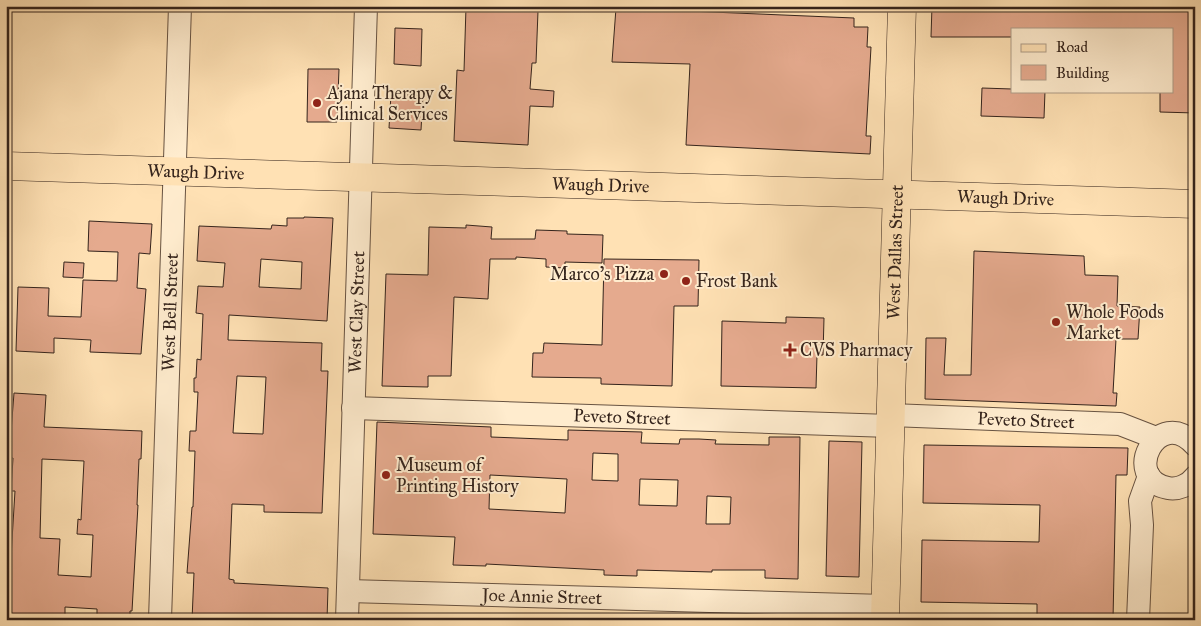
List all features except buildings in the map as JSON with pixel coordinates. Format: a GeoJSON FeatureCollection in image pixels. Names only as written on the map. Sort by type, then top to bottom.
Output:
{"type":"FeatureCollection","features":[{"type":"Feature","properties":{"kind":"main road","name":"West Dallas Street"},"geometry":{"type":"LineString","coordinates":[[885,613],[902,6]]}},
{"type":"Feature","properties":{"kind":"main road","name":"Waugh Drive"},"geometry":{"type":"LineString","coordinates":[[6,166],[1195,204]]}},
{"type":"Feature","properties":{"kind":"street","name":"West Bell Street"},"geometry":{"type":"LineString","coordinates":[[160,620],[180,6]]}},
{"type":"Feature","properties":{"kind":"street","name":"West Clay Street"},"geometry":{"type":"LineString","coordinates":[[347,620],[366,6]]}},
{"type":"Feature","properties":{"kind":"street","name":"Peveto Street"},"geometry":{"type":"LineString","coordinates":[[354,408],[1100,423],[1120,424],[1156,438]]}},
{"type":"Feature","properties":{"kind":"street","name":"Peveto Street"},"geometry":{"type":"LineString","coordinates":[[1100,423],[1132,445],[1173,478]]}},
{"type":"Feature","properties":{"kind":"street"},"geometry":{"type":"LineString","coordinates":[[1138,620],[1142,525],[1140,501],[1173,478],[1146,452],[1156,438],[1177,433],[1195,445]]}},
{"type":"Feature","properties":{"kind":"street","name":"Joe Annie Street"},"geometry":{"type":"LineString","coordinates":[[348,591],[885,613]]}},
{"type":"Feature","properties":{"kind":"place","name":"Ajana Therapy & Clinical Services"},"geometry":{"type":"Point","coordinates":[317,103]}},
{"type":"Feature","properties":{"kind":"place","name":"Marco's Pizza"},"geometry":{"type":"Point","coordinates":[664,274]}},
{"type":"Feature","properties":{"kind":"place","name":"Frost Bank"},"geometry":{"type":"Point","coordinates":[686,281]}},
{"type":"Feature","properties":{"kind":"place","name":"Whole Foods Market"},"geometry":{"type":"Point","coordinates":[1056,322]}},
{"type":"Feature","properties":{"kind":"place","name":"CVS Pharmacy"},"geometry":{"type":"Point","coordinates":[790,350]}},
{"type":"Feature","properties":{"kind":"place","name":"Museum of Printing History"},"geometry":{"type":"Point","coordinates":[386,475]}}]}
